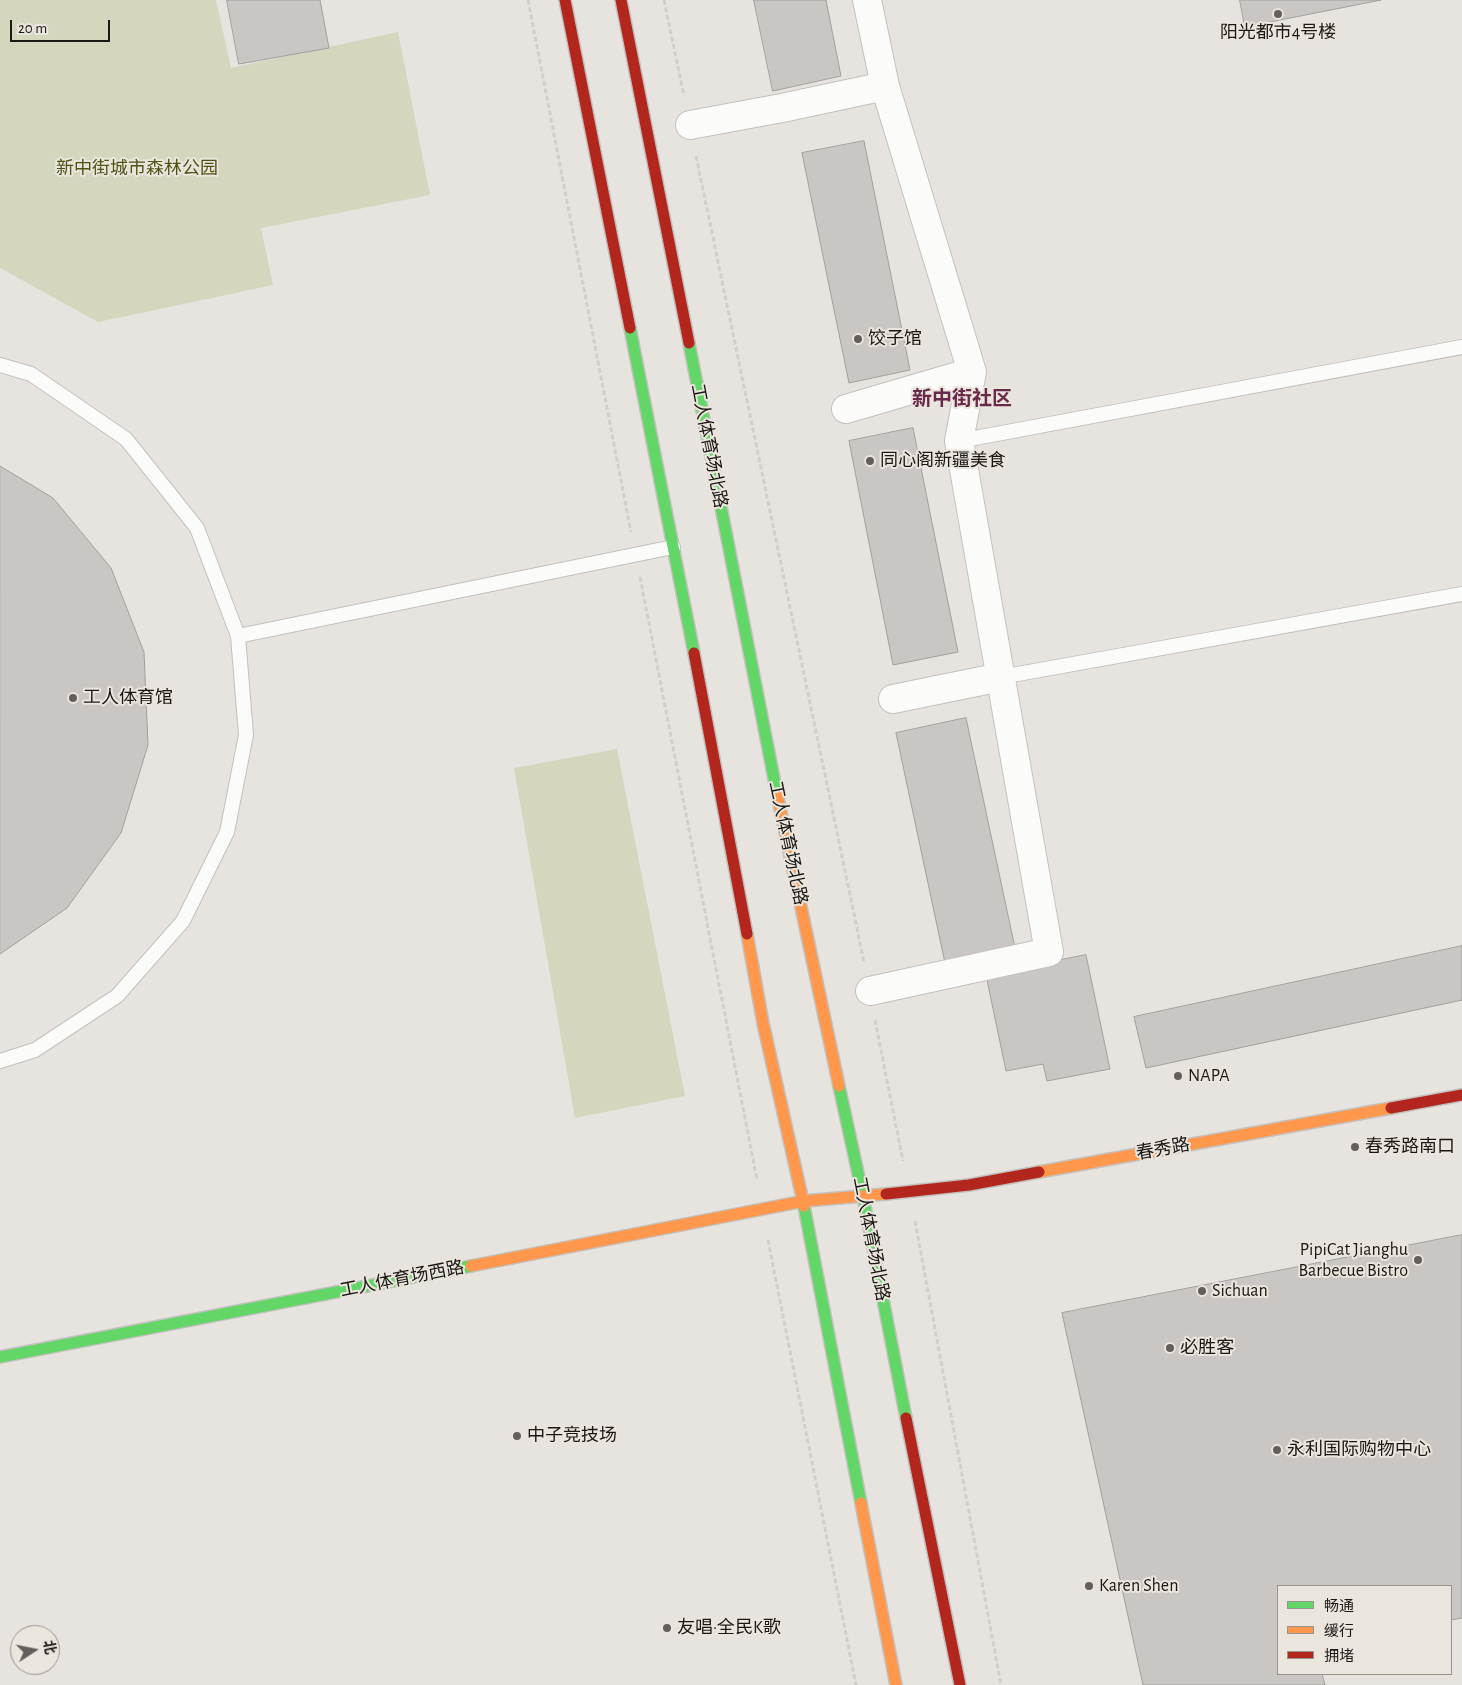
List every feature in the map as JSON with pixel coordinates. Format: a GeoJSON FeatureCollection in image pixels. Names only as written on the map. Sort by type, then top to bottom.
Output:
{"type":"FeatureCollection","features":[{"type":"Feature","properties":{"kind":"main road"},"geometry":{"type":"LineString","coordinates":[[565,0],[730,837],[763,1023],[803,1202],[896,1685]]}},
{"type":"Feature","properties":{"kind":"main road","name":"工人体育场北路"},"geometry":{"type":"LineString","coordinates":[[621,0],[788,848],[863,1196],[879,1285],[960,1685]]}},
{"type":"Feature","properties":{"kind":"main road","name":"春秀路"},"geometry":{"type":"LineString","coordinates":[[803,1202],[969,1185],[1462,1095]]}},
{"type":"Feature","properties":{"kind":"main road","name":"工人体育场西路"},"geometry":{"type":"LineString","coordinates":[[0,1356],[803,1202]]}},
{"type":"Feature","properties":{"kind":"street"},"geometry":{"type":"LineString","coordinates":[[867,0],[885,86],[972,372],[959,442],[1048,952],[870,990]]}},
{"type":"Feature","properties":{"kind":"street"},"geometry":{"type":"LineString","coordinates":[[690,125],[885,86]]}},
{"type":"Feature","properties":{"kind":"street"},"geometry":{"type":"LineString","coordinates":[[846,409],[972,372]]}},
{"type":"Feature","properties":{"kind":"street"},"geometry":{"type":"LineString","coordinates":[[893,700],[1001,677]]}},
{"type":"Feature","properties":{"kind":"lane"},"geometry":{"type":"LineString","coordinates":[[959,442],[1462,347]]}},
{"type":"Feature","properties":{"kind":"lane"},"geometry":{"type":"LineString","coordinates":[[0,366],[31,374],[126,439],[197,528],[238,636],[246,735],[227,832],[183,921],[117,996],[35,1050],[0,1062]]}},
{"type":"Feature","properties":{"kind":"lane"},"geometry":{"type":"LineString","coordinates":[[238,636],[673,547]]}},
{"type":"Feature","properties":{"kind":"lane"},"geometry":{"type":"LineString","coordinates":[[1001,677],[1462,594]]}},
{"type":"Feature","properties":{"kind":"path"},"geometry":{"type":"LineString","coordinates":[[528,0],[762,1210],[856,1685]]}},
{"type":"Feature","properties":{"kind":"path"},"geometry":{"type":"LineString","coordinates":[[664,0],[870,990],[1001,1685]]}},
{"type":"Feature","properties":{"kind":"green space","name":"新中街城市森林公园"},"geometry":{"type":"Polygon","coordinates":[[[0,0],[216,0],[231,68],[398,32],[430,195],[261,228],[273,285],[98,322],[0,268],[0,0]]]}},
{"type":"Feature","properties":{"kind":"green space"},"geometry":{"type":"Polygon","coordinates":[[[617,749],[685,1096],[575,1118],[514,768],[617,749]]]}},
{"type":"Feature","properties":{"kind":"building"},"geometry":{"type":"Polygon","coordinates":[[[227,0],[320,0],[329,48],[239,64],[227,0]]]}},
{"type":"Feature","properties":{"kind":"building"},"geometry":{"type":"Polygon","coordinates":[[[754,0],[826,0],[841,76],[773,91],[754,0]]]}},
{"type":"Feature","properties":{"kind":"building","name":"阳光都市4号楼"},"geometry":{"type":"Polygon","coordinates":[[[1240,0],[1381,0],[1245,27],[1240,0]]]}},
{"type":"Feature","properties":{"kind":"building"},"geometry":{"type":"Polygon","coordinates":[[[864,141],[910,370],[849,383],[802,153],[864,141]]]}},
{"type":"Feature","properties":{"kind":"building"},"geometry":{"type":"Polygon","coordinates":[[[913,428],[958,652],[893,665],[849,441],[913,428]]]}},
{"type":"Feature","properties":{"kind":"building","name":"工人体育馆"},"geometry":{"type":"Polygon","coordinates":[[[0,466],[53,498],[111,568],[144,652],[148,745],[121,833],[67,908],[0,954],[0,466]]]}},
{"type":"Feature","properties":{"kind":"building"},"geometry":{"type":"Polygon","coordinates":[[[966,718],[1015,948],[945,963],[896,733],[966,718]]]}},
{"type":"Feature","properties":{"kind":"building"},"geometry":{"type":"Polygon","coordinates":[[[1462,946],[1462,1000],[1146,1068],[1134,1017],[1462,946]]]}},
{"type":"Feature","properties":{"kind":"building"},"geometry":{"type":"Polygon","coordinates":[[[1086,955],[1110,1069],[1047,1081],[1043,1064],[1006,1071],[986,975],[1086,955]]]}},
{"type":"Feature","properties":{"kind":"building","name":"永利国际购物中心"},"geometry":{"type":"Polygon","coordinates":[[[1462,1235],[1462,1618],[1452,1620],[1452,1585],[1277,1585],[1277,1675],[1322,1675],[1325,1685],[1143,1685],[1062,1313],[1462,1235]]]}},
{"type":"Feature","properties":{"kind":"traffic: fast"},"geometry":{"type":"LineString","coordinates":[[630,328],[694,653]]}},
{"type":"Feature","properties":{"kind":"traffic: fast"},"geometry":{"type":"LineString","coordinates":[[689,343],[777,794]]}},
{"type":"Feature","properties":{"kind":"traffic: fast"},"geometry":{"type":"LineString","coordinates":[[839,1086],[863,1196],[906,1418]]}},
{"type":"Feature","properties":{"kind":"traffic: fast"},"geometry":{"type":"LineString","coordinates":[[804,1206],[861,1503]]}},
{"type":"Feature","properties":{"kind":"traffic: fast"},"geometry":{"type":"LineString","coordinates":[[0,1357],[471,1266]]}},
{"type":"Feature","properties":{"kind":"traffic: slow"},"geometry":{"type":"LineString","coordinates":[[777,794],[839,1086]]}},
{"type":"Feature","properties":{"kind":"traffic: slow"},"geometry":{"type":"LineString","coordinates":[[747,934],[763,1023],[804,1206]]}},
{"type":"Feature","properties":{"kind":"traffic: slow"},"geometry":{"type":"LineString","coordinates":[[1039,1172],[1391,1108]]}},
{"type":"Feature","properties":{"kind":"traffic: slow"},"geometry":{"type":"LineString","coordinates":[[471,1266],[804,1201],[886,1194]]}},
{"type":"Feature","properties":{"kind":"traffic: slow"},"geometry":{"type":"LineString","coordinates":[[861,1503],[896,1685]]}},
{"type":"Feature","properties":{"kind":"traffic: jam"},"geometry":{"type":"LineString","coordinates":[[565,0],[630,328]]}},
{"type":"Feature","properties":{"kind":"traffic: jam"},"geometry":{"type":"LineString","coordinates":[[621,0],[689,343]]}},
{"type":"Feature","properties":{"kind":"traffic: jam"},"geometry":{"type":"LineString","coordinates":[[694,653],[747,934]]}},
{"type":"Feature","properties":{"kind":"traffic: jam"},"geometry":{"type":"LineString","coordinates":[[1391,1108],[1462,1095]]}},
{"type":"Feature","properties":{"kind":"traffic: jam"},"geometry":{"type":"LineString","coordinates":[[886,1194],[969,1185],[1039,1172]]}},
{"type":"Feature","properties":{"kind":"traffic: jam"},"geometry":{"type":"LineString","coordinates":[[906,1418],[960,1685]]}},
{"type":"Feature","properties":{"kind":"place","name":"阳光都市4号楼"},"geometry":{"type":"Point","coordinates":[1278,14]}},
{"type":"Feature","properties":{"kind":"place","name":"饺子馆"},"geometry":{"type":"Point","coordinates":[858,339]}},
{"type":"Feature","properties":{"kind":"place","name":"同心阁新疆美食"},"geometry":{"type":"Point","coordinates":[870,461]}},
{"type":"Feature","properties":{"kind":"place","name":"工人体育馆"},"geometry":{"type":"Point","coordinates":[73,698]}},
{"type":"Feature","properties":{"kind":"place","name":"NAPA"},"geometry":{"type":"Point","coordinates":[1178,1076]}},
{"type":"Feature","properties":{"kind":"place","name":"春秀路南口"},"geometry":{"type":"Point","coordinates":[1355,1147]}},
{"type":"Feature","properties":{"kind":"place","name":"PipiCat Jianghu Barbecue Bistro"},"geometry":{"type":"Point","coordinates":[1418,1260]}},
{"type":"Feature","properties":{"kind":"place","name":"Sichuan"},"geometry":{"type":"Point","coordinates":[1202,1291]}},
{"type":"Feature","properties":{"kind":"place","name":"必胜客"},"geometry":{"type":"Point","coordinates":[1170,1348]}},
{"type":"Feature","properties":{"kind":"place","name":"中子竞技场"},"geometry":{"type":"Point","coordinates":[517,1436]}},
{"type":"Feature","properties":{"kind":"place","name":"永利国际购物中心"},"geometry":{"type":"Point","coordinates":[1277,1450]}},
{"type":"Feature","properties":{"kind":"place","name":"Karen Shen"},"geometry":{"type":"Point","coordinates":[1089,1586]}},
{"type":"Feature","properties":{"kind":"place","name":"友唱·全民K歌"},"geometry":{"type":"Point","coordinates":[667,1628]}},
{"type":"Feature","properties":{"kind":"district","name":"新中街社区"},"geometry":{"type":"Point","coordinates":[962,399]}}]}
